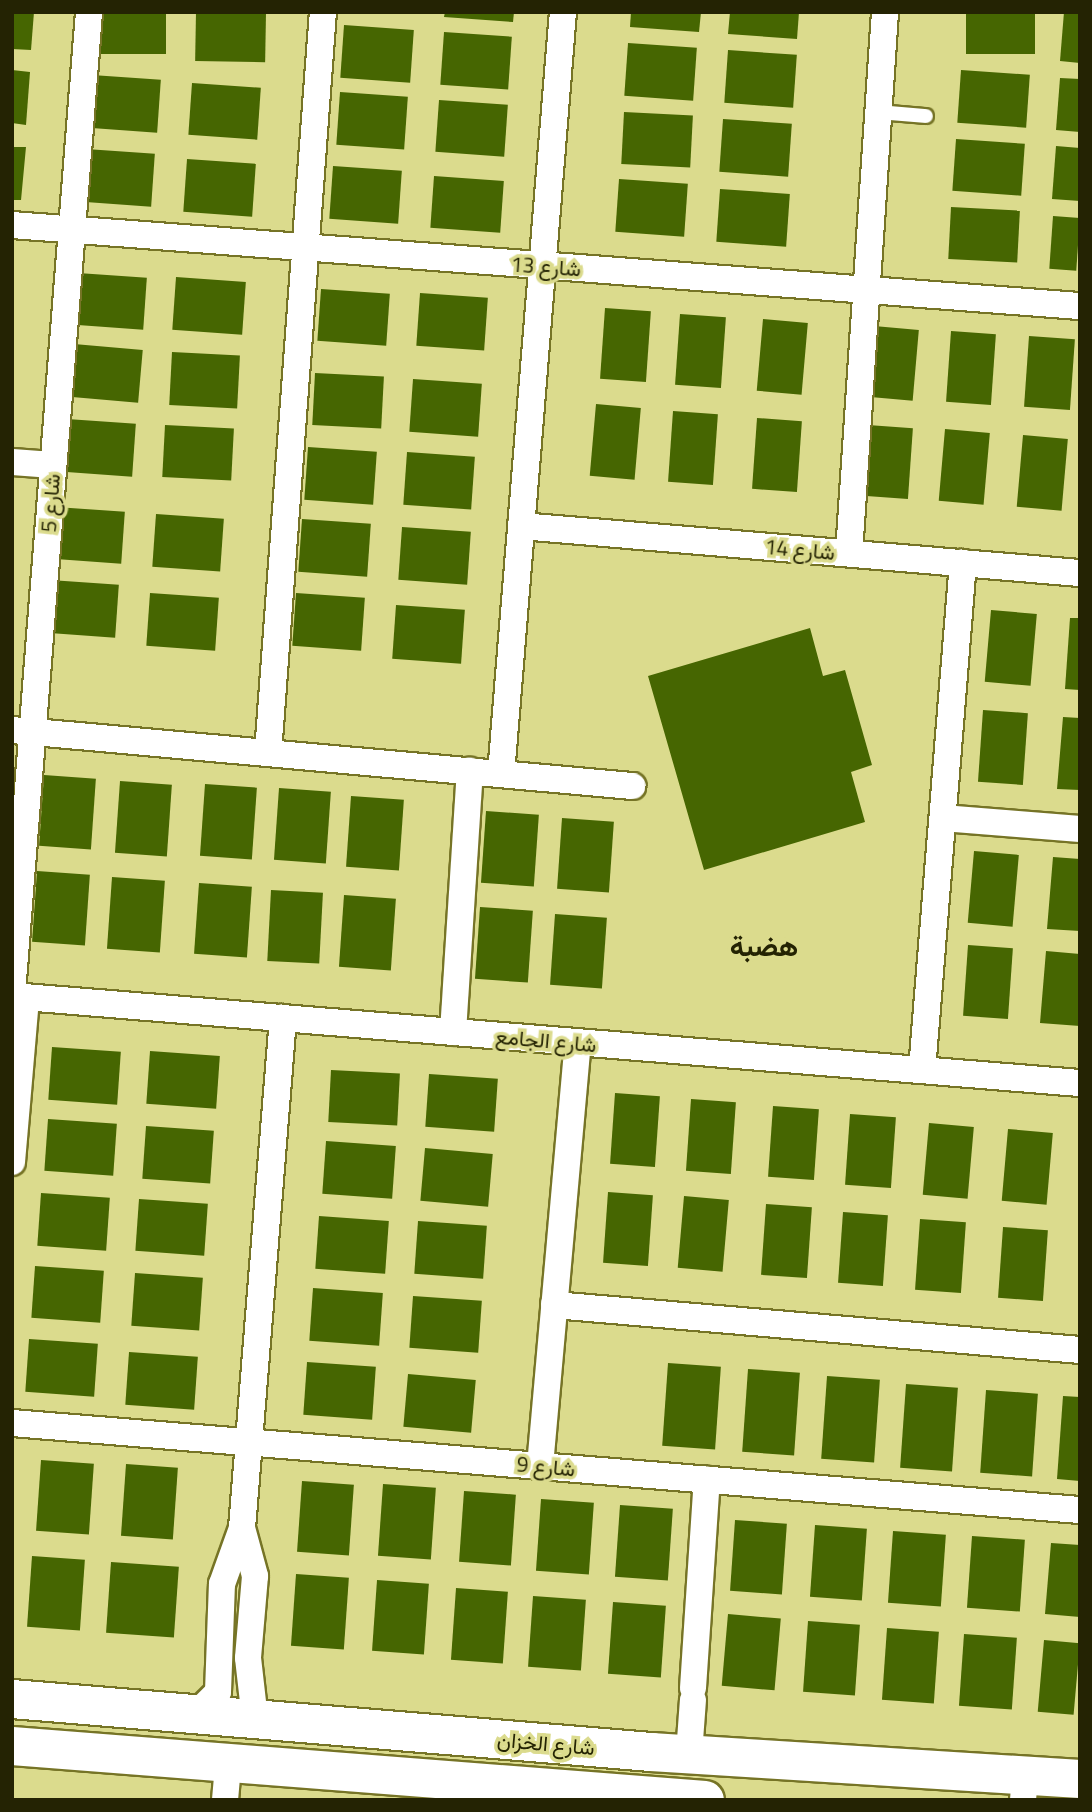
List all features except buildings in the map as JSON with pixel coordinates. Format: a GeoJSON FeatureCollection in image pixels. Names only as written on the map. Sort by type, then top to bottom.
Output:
{"type":"FeatureCollection","features":[{"type":"Feature","properties":{"kind":"main road","name":"شارع الخزان"},"geometry":{"type":"LineString","coordinates":[[12,1699],[689,1754],[1024,1787],[1080,1779]]}},
{"type":"Feature","properties":{"kind":"main road"},"geometry":{"type":"LineString","coordinates":[[12,1746],[227,1782],[705,1800]]}},
{"type":"Feature","properties":{"kind":"street","name":"شارع 5"},"geometry":{"type":"LineString","coordinates":[[12,1162],[23,731],[53,465],[89,12]]}},
{"type":"Feature","properties":{"kind":"street"},"geometry":{"type":"LineString","coordinates":[[268,753],[323,12]]}},
{"type":"Feature","properties":{"kind":"street"},"geometry":{"type":"LineString","coordinates":[[501,774],[563,12]]}},
{"type":"Feature","properties":{"kind":"street"},"geometry":{"type":"LineString","coordinates":[[849,553],[885,12]]}},
{"type":"Feature","properties":{"kind":"street","name":"شارع 13"},"geometry":{"type":"LineString","coordinates":[[12,225],[1080,306]]}},
{"type":"Feature","properties":{"kind":"street"},"geometry":{"type":"LineString","coordinates":[[12,462],[53,465]]}},
{"type":"Feature","properties":{"kind":"street","name":"شارع 14"},"geometry":{"type":"LineString","coordinates":[[521,526],[1080,573]]}},
{"type":"Feature","properties":{"kind":"street"},"geometry":{"type":"LineString","coordinates":[[922,1070],[963,563]]}},
{"type":"Feature","properties":{"kind":"street"},"geometry":{"type":"LineString","coordinates":[[23,731],[632,786]]}},
{"type":"Feature","properties":{"kind":"street"},"geometry":{"type":"LineString","coordinates":[[453,1032],[470,771]]}},
{"type":"Feature","properties":{"kind":"street"},"geometry":{"type":"LineString","coordinates":[[943,818],[1080,829]]}},
{"type":"Feature","properties":{"kind":"street","name":"شارع الجامع"},"geometry":{"type":"LineString","coordinates":[[17,996],[1080,1083]]}},
{"type":"Feature","properties":{"kind":"street"},"geometry":{"type":"LineString","coordinates":[[195,1714],[218,1692],[222,1584],[242,1528],[284,1018]]}},
{"type":"Feature","properties":{"kind":"street"},"geometry":{"type":"LineString","coordinates":[[540,1466],[578,1043]]}},
{"type":"Feature","properties":{"kind":"street"},"geometry":{"type":"LineString","coordinates":[[554,1305],[1080,1350]]}},
{"type":"Feature","properties":{"kind":"street","name":"شارع 9"},"geometry":{"type":"LineString","coordinates":[[12,1423],[1080,1510]]}},
{"type":"Feature","properties":{"kind":"street"},"geometry":{"type":"LineString","coordinates":[[689,1754],[708,1479]]}},
{"type":"Feature","properties":{"kind":"street"},"geometry":{"type":"LineString","coordinates":[[242,1528],[255,1576],[248,1658],[255,1719]]}},
{"type":"Feature","properties":{"kind":"lane"},"geometry":{"type":"LineString","coordinates":[[878,112],[926,116]]}},
{"type":"Feature","properties":{"kind":"district","name":"هضبة"},"geometry":{"type":"Point","coordinates":[764,946]}}]}
